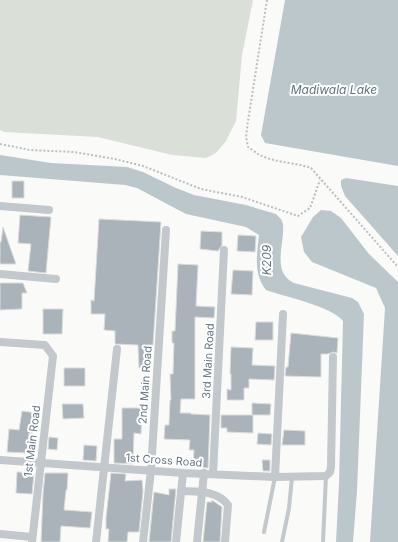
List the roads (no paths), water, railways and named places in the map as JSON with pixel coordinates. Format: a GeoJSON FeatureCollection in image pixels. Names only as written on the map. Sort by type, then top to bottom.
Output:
{"type":"FeatureCollection","features":[{"type":"Feature","properties":{"kind":"street"},"geometry":{"type":"LineString","coordinates":[[0,206],[49,210]]}},
{"type":"Feature","properties":{"kind":"street","name":"2nd Main Road"},"geometry":{"type":"LineString","coordinates":[[143,542],[151,470],[166,230]]}},
{"type":"Feature","properties":{"kind":"street","name":"3rd Main Road"},"geometry":{"type":"LineString","coordinates":[[213,474],[224,250]]}},
{"type":"Feature","properties":{"kind":"street"},"geometry":{"type":"LineString","coordinates":[[0,274],[56,279]]}},
{"type":"Feature","properties":{"kind":"street"},"geometry":{"type":"LineString","coordinates":[[275,477],[283,314]]}},
{"type":"Feature","properties":{"kind":"street","name":"1st Main Road"},"geometry":{"type":"LineString","coordinates":[[0,342],[45,345],[53,356],[32,539]]}},
{"type":"Feature","properties":{"kind":"street"},"geometry":{"type":"LineString","coordinates":[[96,542],[117,349]]}},
{"type":"Feature","properties":{"kind":"street"},"geometry":{"type":"LineString","coordinates":[[326,476],[330,472],[331,466],[333,357]]}},
{"type":"Feature","properties":{"kind":"street","name":"1st Cross Road"},"geometry":{"type":"LineString","coordinates":[[0,460],[183,473],[275,477],[326,476]]}},
{"type":"Feature","properties":{"kind":"street"},"geometry":{"type":"LineString","coordinates":[[176,542],[183,473]]}},
{"type":"Feature","properties":{"kind":"street"},"geometry":{"type":"LineString","coordinates":[[197,542],[204,473]]}},
{"type":"Feature","properties":{"kind":"street"},"geometry":{"type":"LineString","coordinates":[[182,491],[219,496],[228,505],[225,542]]}},
{"type":"Feature","properties":{"kind":"street"},"geometry":{"type":"LineString","coordinates":[[0,534],[32,539]]}},
{"type":"Feature","properties":{"kind":"lane"},"geometry":{"type":"LineString","coordinates":[[282,542],[289,508],[292,476]]}},
{"type":"Feature","properties":{"kind":"lane"},"geometry":{"type":"LineString","coordinates":[[324,542],[326,476]]}},
{"type":"Feature","properties":{"kind":"lane"},"geometry":{"type":"LineString","coordinates":[[264,532],[275,477]]}},
{"type":"Feature","properties":{"kind":"water","name":"Madiwala Lake"},"geometry":{"type":"Polygon","coordinates":[[[285,0],[398,0],[398,166],[265,143],[261,135],[285,0]]]}},
{"type":"Feature","properties":{"kind":"water","name":"K209"},"geometry":{"type":"Polygon","coordinates":[[[0,155],[51,163],[127,167],[143,172],[194,195],[246,205],[276,214],[281,219],[283,224],[281,265],[287,278],[294,283],[352,298],[358,302],[364,314],[357,491],[353,542],[336,542],[343,321],[329,311],[307,302],[266,290],[259,277],[257,264],[259,235],[246,227],[186,214],[137,188],[125,185],[0,175],[0,155]]]}},
{"type":"Feature","properties":{"kind":"water"},"geometry":{"type":"Polygon","coordinates":[[[346,178],[398,186],[398,256],[345,196],[341,186],[341,180],[346,178]]]}},
{"type":"Feature","properties":{"kind":"water"},"geometry":{"type":"Polygon","coordinates":[[[321,210],[331,211],[341,218],[369,254],[398,282],[398,542],[370,542],[385,308],[376,288],[312,262],[304,252],[301,237],[313,217],[321,210]]]}}]}
